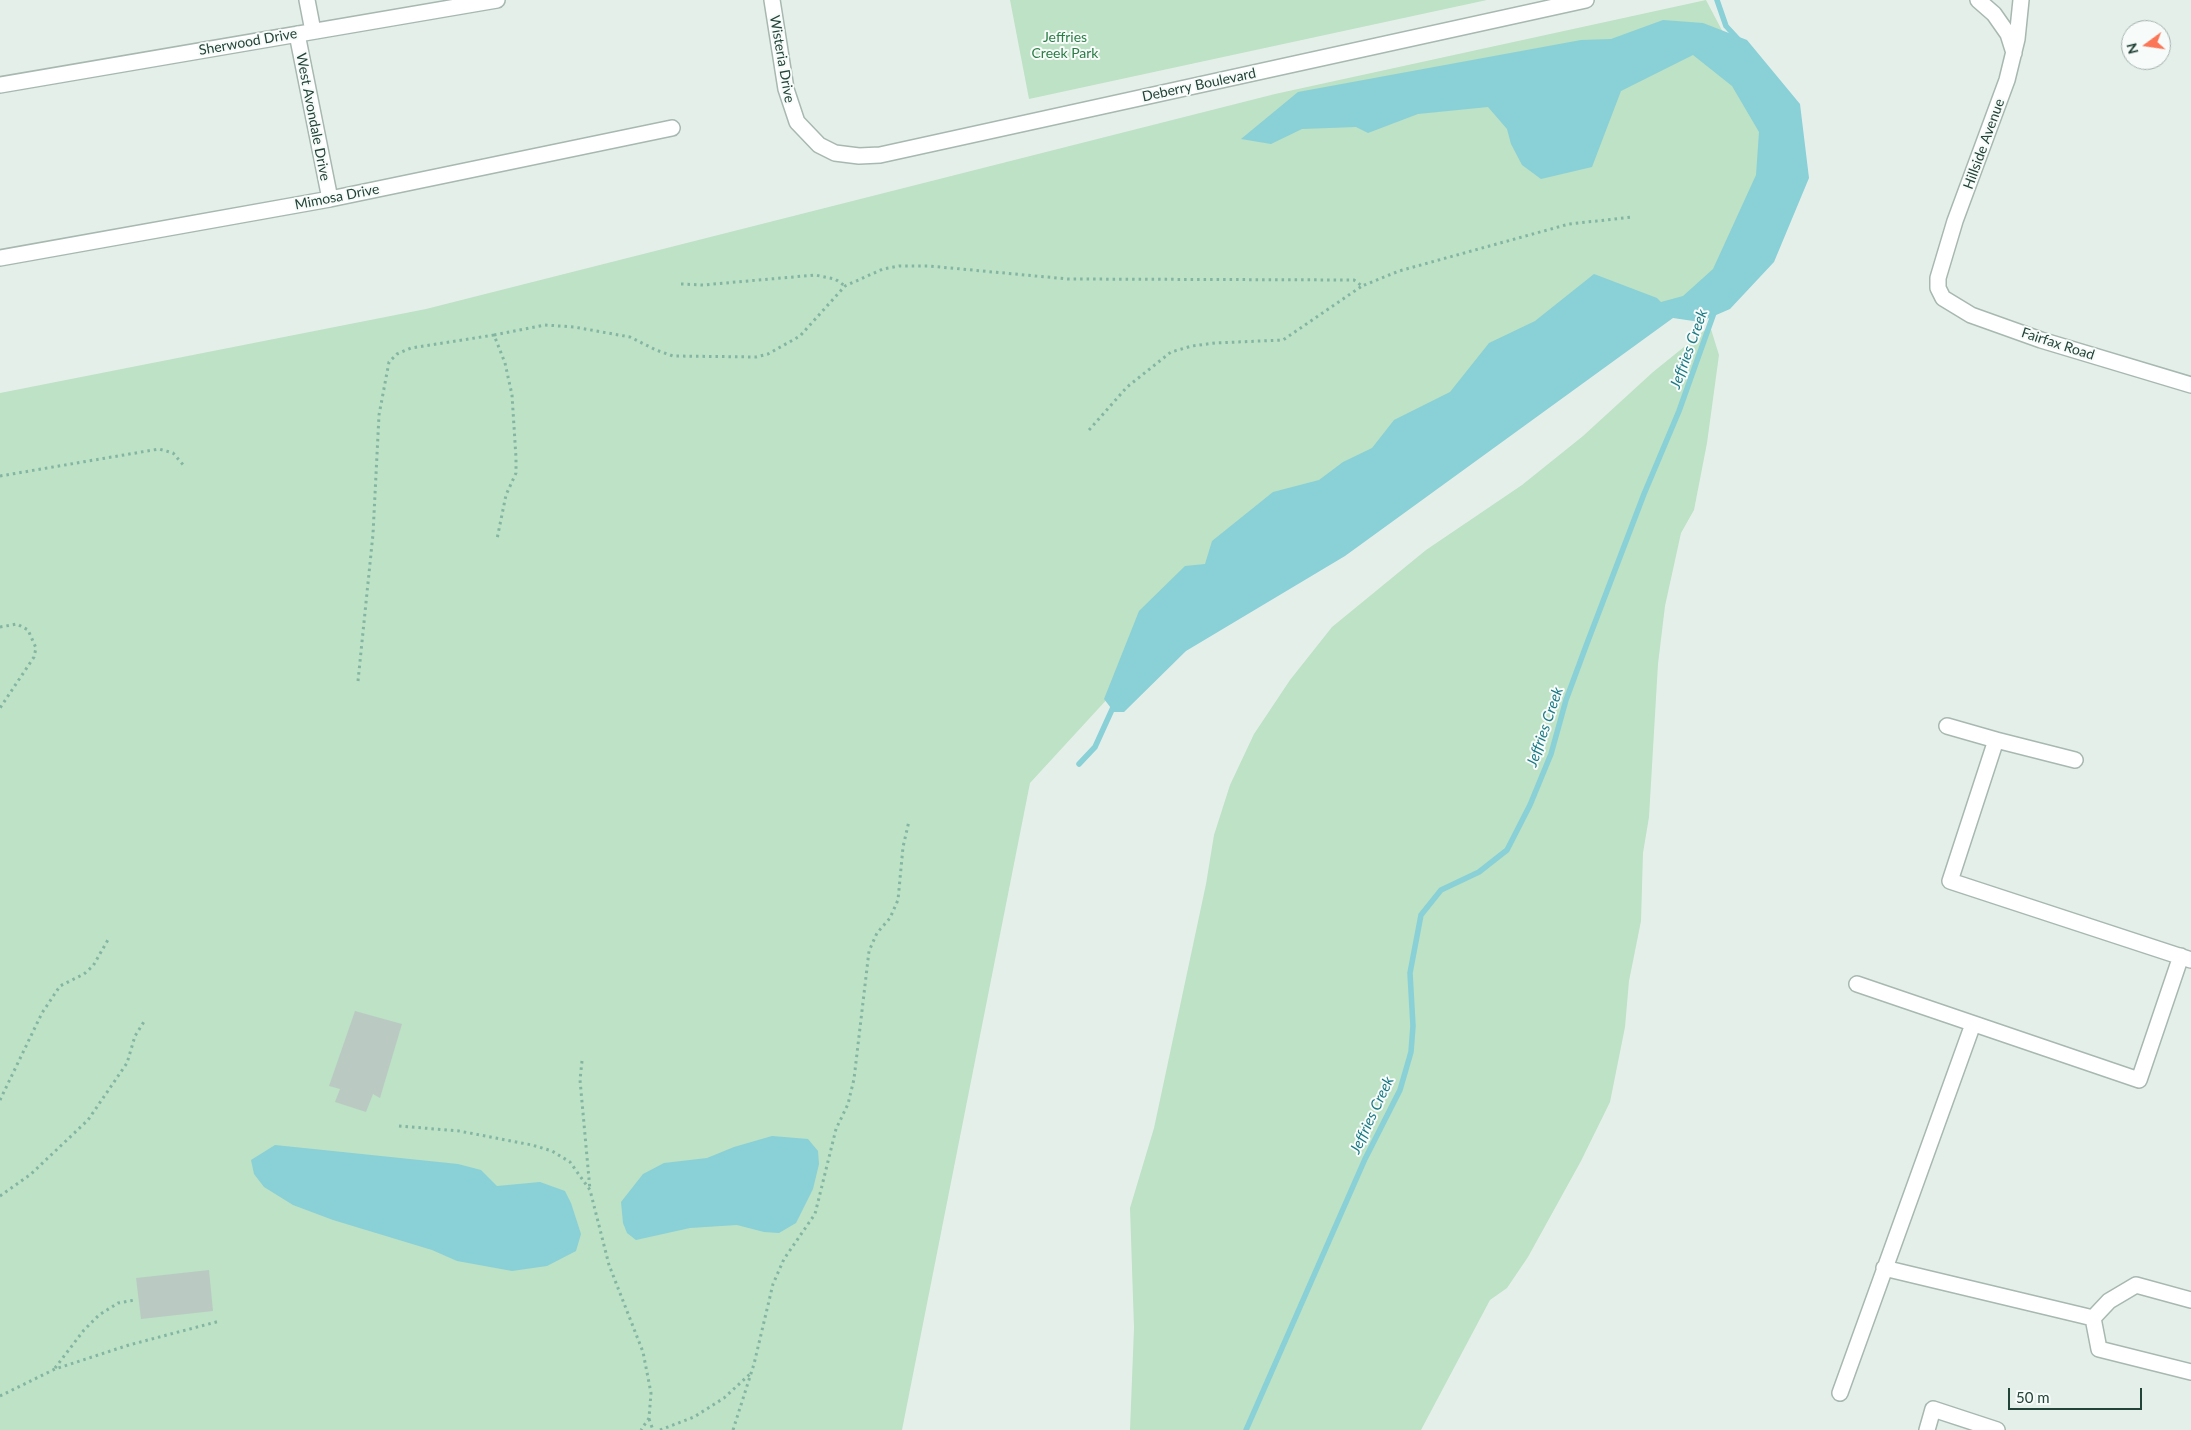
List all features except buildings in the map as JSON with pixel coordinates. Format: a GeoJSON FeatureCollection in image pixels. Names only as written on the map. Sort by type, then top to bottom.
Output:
{"type":"FeatureCollection","features":[{"type":"Feature","properties":{"kind":"street"},"geometry":{"type":"LineString","coordinates":[[307,0],[313,31]]}},
{"type":"Feature","properties":{"kind":"street","name":"Sherwood Drive"},"geometry":{"type":"LineString","coordinates":[[0,85],[496,0]]}},
{"type":"Feature","properties":{"kind":"street","name":"Wisteria Drive"},"geometry":{"type":"LineString","coordinates":[[772,0],[792,110],[797,122],[813,140]]}},
{"type":"Feature","properties":{"kind":"street","name":"Deberry Boulevard"},"geometry":{"type":"LineString","coordinates":[[813,140],[836,152],[859,156],[880,155],[1586,0]]}},
{"type":"Feature","properties":{"kind":"street"},"geometry":{"type":"LineString","coordinates":[[1978,0],[1994,14],[2008,34],[2014,53]]}},
{"type":"Feature","properties":{"kind":"street","name":"Hillside Avenue"},"geometry":{"type":"LineString","coordinates":[[1938,286],[1938,278],[1955,221],[2007,80],[2021,17],[2021,0]]}},
{"type":"Feature","properties":{"kind":"street","name":"West Avondale Drive"},"geometry":{"type":"LineString","coordinates":[[297,34],[330,199]]}},
{"type":"Feature","properties":{"kind":"street","name":"Mimosa Drive"},"geometry":{"type":"LineString","coordinates":[[0,258],[330,199],[672,128]]}},
{"type":"Feature","properties":{"kind":"street","name":"Fairfax Road"},"geometry":{"type":"LineString","coordinates":[[1938,286],[1943,298],[1971,315],[2041,340],[2191,385]]}},
{"type":"Feature","properties":{"kind":"street"},"geometry":{"type":"LineString","coordinates":[[1947,726],[2075,760]]}},
{"type":"Feature","properties":{"kind":"street"},"geometry":{"type":"LineString","coordinates":[[1857,984],[2140,1080],[2186,958],[1950,881],[1996,740]]}},
{"type":"Feature","properties":{"kind":"street"},"geometry":{"type":"LineString","coordinates":[[1840,1393],[1973,1024]]}},
{"type":"Feature","properties":{"kind":"street"},"geometry":{"type":"LineString","coordinates":[[1884,1268],[2093,1318]]}},
{"type":"Feature","properties":{"kind":"street"},"geometry":{"type":"LineString","coordinates":[[2093,1318],[2109,1301],[2136,1285],[2191,1300]]}},
{"type":"Feature","properties":{"kind":"street"},"geometry":{"type":"LineString","coordinates":[[2093,1318],[2099,1349],[2191,1372]]}},
{"type":"Feature","properties":{"kind":"street"},"geometry":{"type":"LineString","coordinates":[[1927,1430],[1933,1409],[1997,1430]]}},
{"type":"Feature","properties":{"kind":"path"},"geometry":{"type":"LineString","coordinates":[[1089,430],[1127,387],[1171,352],[1192,346],[1215,343],[1283,340],[1362,286],[1399,271],[1569,224],[1633,217]]}},
{"type":"Feature","properties":{"kind":"path"},"geometry":{"type":"LineString","coordinates":[[358,681],[373,534],[379,415],[389,362],[398,354],[412,348],[494,336],[545,325],[574,326],[630,337],[673,356],[756,357],[768,354],[800,336],[845,286],[883,269],[898,266],[928,266],[1068,279],[1354,280],[1362,286]]}},
{"type":"Feature","properties":{"kind":"path"},"geometry":{"type":"LineString","coordinates":[[681,284],[703,285],[815,275],[835,279],[845,286]]}},
{"type":"Feature","properties":{"kind":"path"},"geometry":{"type":"LineString","coordinates":[[494,336],[505,363],[512,395],[516,458],[516,473],[506,495],[497,539]]}},
{"type":"Feature","properties":{"kind":"path"},"geometry":{"type":"LineString","coordinates":[[0,476],[159,449],[173,453],[185,467]]}},
{"type":"Feature","properties":{"kind":"path"},"geometry":{"type":"LineString","coordinates":[[0,627],[17,624],[28,630],[36,648],[34,657],[0,708]]}},
{"type":"Feature","properties":{"kind":"path"},"geometry":{"type":"LineString","coordinates":[[733,1430],[751,1373],[773,1284],[784,1259],[815,1214],[836,1128],[848,1104],[854,1079],[869,951],[877,932],[890,918],[898,900],[903,847],[909,821]]}},
{"type":"Feature","properties":{"kind":"path"},"geometry":{"type":"LineString","coordinates":[[0,1100],[42,1013],[60,986],[84,974],[93,966],[109,938]]}},
{"type":"Feature","properties":{"kind":"path"},"geometry":{"type":"LineString","coordinates":[[0,1196],[31,1174],[88,1120],[127,1063],[135,1036],[145,1020]]}},
{"type":"Feature","properties":{"kind":"path"},"geometry":{"type":"LineString","coordinates":[[582,1061],[580,1080],[590,1190],[609,1265],[643,1352],[651,1393],[649,1418],[652,1430]]}},
{"type":"Feature","properties":{"kind":"path"},"geometry":{"type":"LineString","coordinates":[[399,1126],[459,1131],[552,1151],[570,1162],[590,1190]]}},
{"type":"Feature","properties":{"kind":"path"},"geometry":{"type":"LineString","coordinates":[[55,1369],[84,1330],[99,1316],[118,1303],[135,1300]]}},
{"type":"Feature","properties":{"kind":"path"},"geometry":{"type":"LineString","coordinates":[[0,1396],[55,1369],[129,1345],[220,1322]]}},
{"type":"Feature","properties":{"kind":"path"},"geometry":{"type":"LineString","coordinates":[[660,1430],[694,1417],[724,1398],[751,1373]]}},
{"type":"Feature","properties":{"kind":"path"},"geometry":{"type":"LineString","coordinates":[[641,1430],[649,1418]]}},
{"type":"Feature","properties":{"kind":"green space","name":"Jeffries Creek Park"},"geometry":{"type":"Polygon","coordinates":[[[1010,0],[1487,0],[1029,99],[1010,0]]]}},
{"type":"Feature","properties":{"kind":"green space"},"geometry":{"type":"Polygon","coordinates":[[[1706,0],[1785,150],[1705,296],[1167,634],[1030,783],[902,1430],[0,1430],[0,393],[426,309],[1275,94],[1706,0]]]}},
{"type":"Feature","properties":{"kind":"green space"},"geometry":{"type":"Polygon","coordinates":[[[1710,326],[1719,355],[1707,443],[1694,510],[1681,533],[1665,606],[1658,664],[1649,817],[1643,853],[1641,921],[1629,981],[1625,1027],[1610,1102],[1581,1161],[1528,1257],[1507,1288],[1490,1300],[1421,1430],[1130,1430],[1134,1328],[1130,1208],[1154,1128],[1206,884],[1214,835],[1230,785],[1254,734],[1290,680],[1332,627],[1426,550],[1522,485],[1583,436],[1653,372],[1710,326]]]}},
{"type":"Feature","properties":{"kind":"water"},"geometry":{"type":"Polygon","coordinates":[[[1663,20],[1703,23],[1747,40],[1800,104],[1809,178],[1774,262],[1730,309],[1700,322],[1673,318],[1345,556],[1186,651],[1124,712],[1114,712],[1104,699],[1139,611],[1185,566],[1205,564],[1212,541],[1273,492],[1319,480],[1343,462],[1372,448],[1394,420],[1450,392],[1489,343],[1535,321],[1594,274],[1657,298],[1661,302],[1683,296],[1713,269],[1756,175],[1759,132],[1732,86],[1693,55],[1621,91],[1592,167],[1541,179],[1522,165],[1511,144],[1507,129],[1488,107],[1418,114],[1368,133],[1356,127],[1302,129],[1271,144],[1241,139],[1298,92],[1581,40],[1611,39],[1663,20]]]}},
{"type":"Feature","properties":{"kind":"water"},"geometry":{"type":"Polygon","coordinates":[[[772,1136],[808,1139],[818,1151],[819,1164],[813,1189],[796,1223],[779,1233],[764,1232],[737,1225],[690,1228],[636,1240],[627,1233],[623,1223],[621,1202],[643,1174],[664,1163],[707,1158],[734,1147],[772,1136]]]}},
{"type":"Feature","properties":{"kind":"water"},"geometry":{"type":"Polygon","coordinates":[[[275,1145],[458,1164],[481,1170],[497,1186],[540,1182],[565,1191],[581,1234],[576,1251],[547,1266],[512,1271],[457,1261],[432,1250],[333,1220],[293,1205],[264,1187],[254,1174],[251,1160],[275,1145]]]}},
{"type":"Feature","properties":{"kind":"waterway","name":"Jeffries Creek"},"geometry":{"type":"LineString","coordinates":[[1717,0],[1726,26],[1738,39]]}},
{"type":"Feature","properties":{"kind":"waterway","name":"Jeffries Creek"},"geometry":{"type":"LineString","coordinates":[[1246,1430],[1365,1159],[1400,1090],[1411,1052],[1413,1026],[1410,973],[1421,915],[1441,890],[1479,872],[1507,850],[1530,805],[1551,754],[1566,700],[1586,646],[1644,494],[1679,411],[1715,310]]}},
{"type":"Feature","properties":{"kind":"waterway"},"geometry":{"type":"LineString","coordinates":[[1079,764],[1095,747],[1115,703]]}}]}
